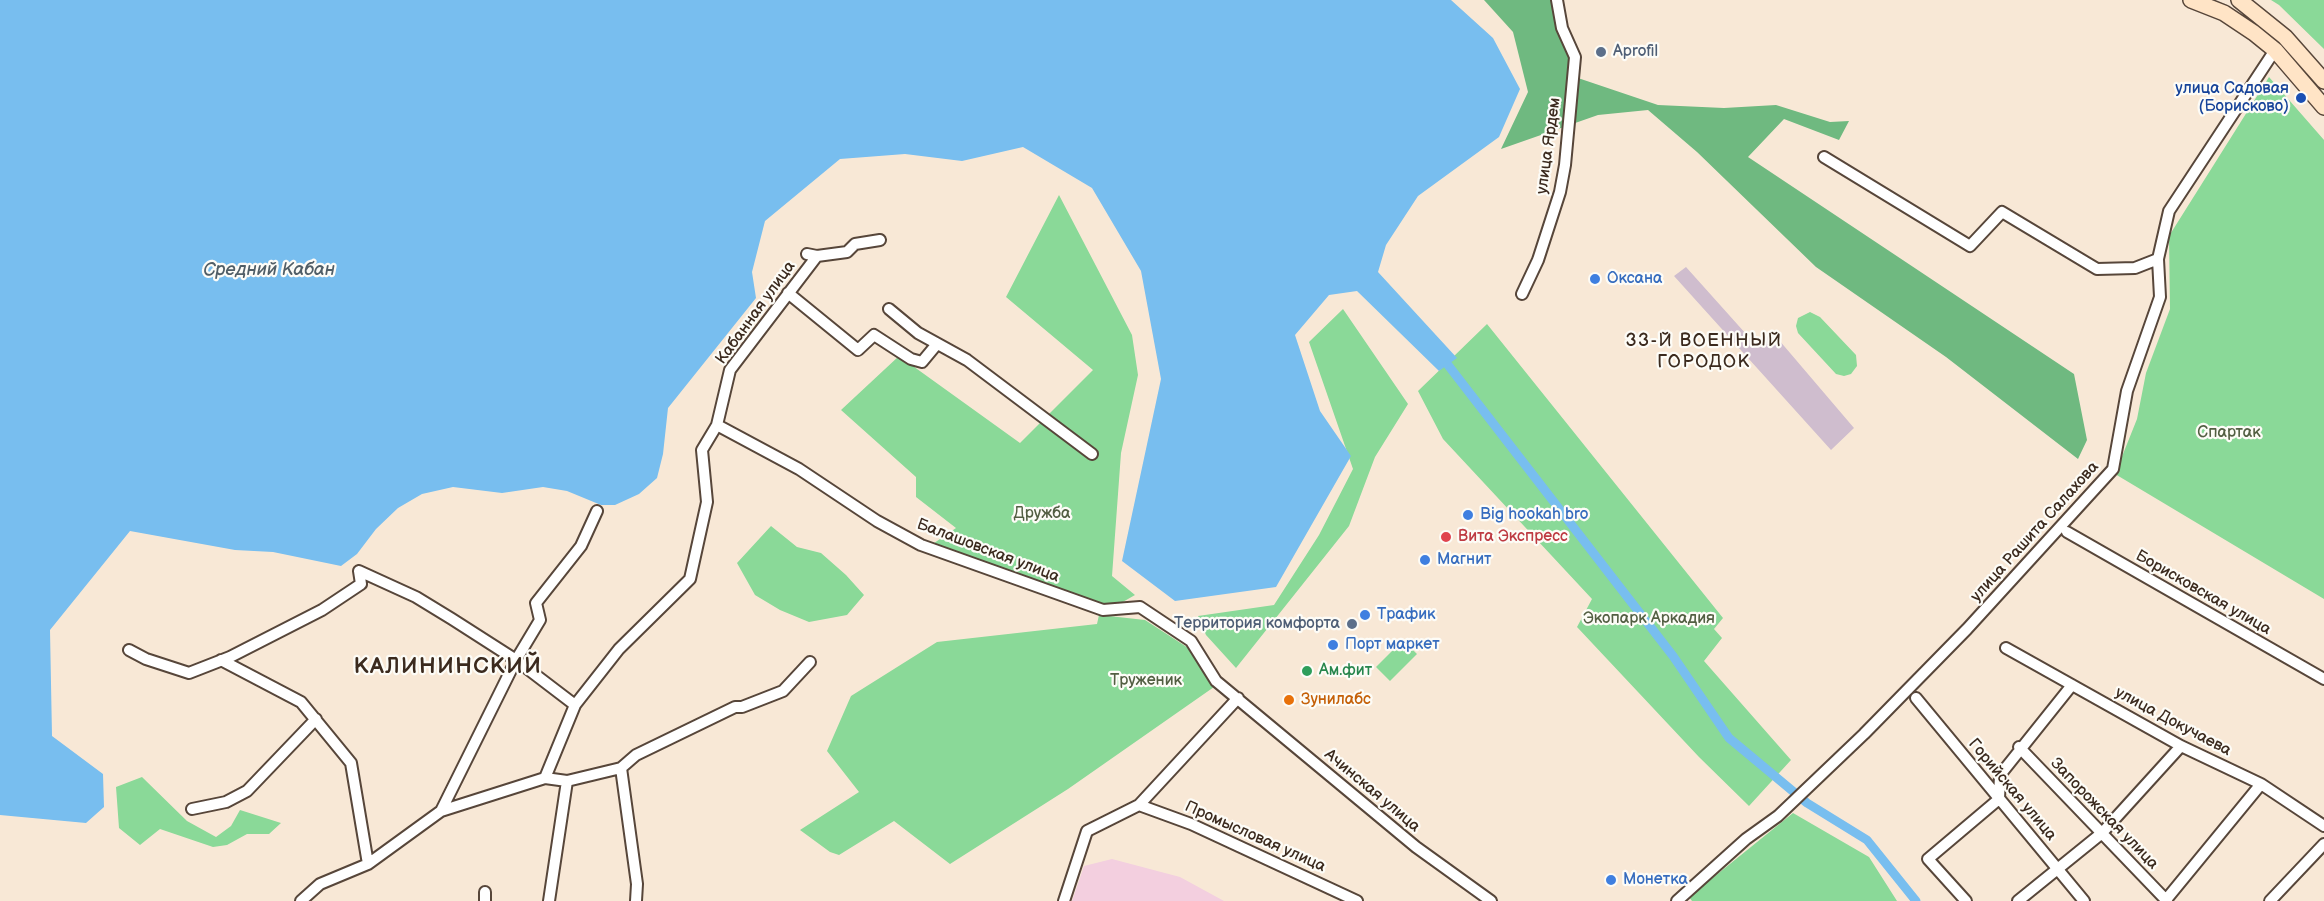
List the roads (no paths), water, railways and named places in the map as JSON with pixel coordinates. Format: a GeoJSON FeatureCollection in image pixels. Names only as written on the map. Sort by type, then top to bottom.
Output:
{"type":"FeatureCollection","features":[{"type":"Feature","properties":{"kind":"main road"},"geometry":{"type":"LineString","coordinates":[[2191,0],[2240,23],[2275,50],[2324,107]]}},
{"type":"Feature","properties":{"kind":"main road"},"geometry":{"type":"LineString","coordinates":[[2239,0],[2285,37],[2324,81]]}},
{"type":"Feature","properties":{"kind":"main road"},"geometry":{"type":"LineString","coordinates":[[2275,50],[2285,37]]}},
{"type":"Feature","properties":{"kind":"street","name":"улица Ярдем"},"geometry":{"type":"LineString","coordinates":[[1522,294],[1538,260],[1560,192],[1565,165],[1575,57],[1562,28],[1557,0]]}},
{"type":"Feature","properties":{"kind":"street","name":"улица Рашита Салахова"},"geometry":{"type":"LineString","coordinates":[[1677,901],[1789,804],[1864,734],[1967,629],[2113,469],[2127,391],[2160,297],[2158,260],[2169,211],[2275,50]]}},
{"type":"Feature","properties":{"kind":"street"},"geometry":{"type":"LineString","coordinates":[[1824,157],[1970,246],[2002,212],[2097,269],[2135,268],[2158,260]]}},
{"type":"Feature","properties":{"kind":"street","name":"Кабанная улица"},"geometry":{"type":"LineString","coordinates":[[545,778],[575,705],[619,649],[690,579],[707,502],[702,450],[717,425],[730,370],[788,293],[812,255],[847,252],[855,244],[880,240]]}},
{"type":"Feature","properties":{"kind":"street"},"geometry":{"type":"LineString","coordinates":[[788,293],[858,350],[874,335],[911,359],[922,362],[937,344]]}},
{"type":"Feature","properties":{"kind":"street"},"geometry":{"type":"LineString","coordinates":[[889,309],[918,333],[967,360],[1092,454]]}},
{"type":"Feature","properties":{"kind":"street","name":"Балашовская улица"},"geometry":{"type":"LineString","coordinates":[[717,425],[799,469],[877,521],[921,545],[1103,610],[1140,607],[1191,641],[1216,681],[1238,698]]}},
{"type":"Feature","properties":{"kind":"street"},"geometry":{"type":"LineString","coordinates":[[441,811],[516,660],[540,620],[536,603],[581,546],[597,511]]}},
{"type":"Feature","properties":{"kind":"street","name":"Борисковская улица"},"geometry":{"type":"LineString","coordinates":[[2067,532],[2324,679]]}},
{"type":"Feature","properties":{"kind":"street"},"geometry":{"type":"LineString","coordinates":[[129,650],[146,659],[189,673],[221,660],[322,610],[361,584],[359,571],[416,597],[516,660],[575,705]]}},
{"type":"Feature","properties":{"kind":"street","name":"улица Докучаева"},"geometry":{"type":"LineString","coordinates":[[2006,648],[2181,746],[2261,784],[2324,825]]}},
{"type":"Feature","properties":{"kind":"street"},"geometry":{"type":"LineString","coordinates":[[221,660],[301,702],[351,763],[368,864]]}},
{"type":"Feature","properties":{"kind":"street"},"geometry":{"type":"LineString","coordinates":[[301,901],[320,884],[368,864],[441,811],[545,778],[567,781],[621,768],[636,755],[735,707],[742,707],[783,691],[810,662]]}},
{"type":"Feature","properties":{"kind":"street"},"geometry":{"type":"LineString","coordinates":[[1966,901],[1928,859],[1999,799],[2000,775],[2019,747],[2072,685]]}},
{"type":"Feature","properties":{"kind":"street"},"geometry":{"type":"LineString","coordinates":[[1064,901],[1087,831],[1139,805],[1238,698]]}},
{"type":"Feature","properties":{"kind":"street","name":"Ачинская улица"},"geometry":{"type":"LineString","coordinates":[[1238,698],[1416,847],[1491,901]]}},
{"type":"Feature","properties":{"kind":"street","name":"Горийская улица"},"geometry":{"type":"LineString","coordinates":[[1916,698],[2084,901]]}},
{"type":"Feature","properties":{"kind":"street"},"geometry":{"type":"LineString","coordinates":[[192,809],[226,802],[247,791],[316,719]]}},
{"type":"Feature","properties":{"kind":"street"},"geometry":{"type":"LineString","coordinates":[[2018,901],[2102,833],[2181,746]]}},
{"type":"Feature","properties":{"kind":"street","name":"Запорожская улица"},"geometry":{"type":"LineString","coordinates":[[2019,747],[2166,901]]}},
{"type":"Feature","properties":{"kind":"street"},"geometry":{"type":"LineString","coordinates":[[621,768],[637,884],[636,901]]}},
{"type":"Feature","properties":{"kind":"street"},"geometry":{"type":"LineString","coordinates":[[549,901],[567,781]]}},
{"type":"Feature","properties":{"kind":"street"},"geometry":{"type":"LineString","coordinates":[[2166,901],[2261,784]]}},
{"type":"Feature","properties":{"kind":"street","name":"Промысловая улица"},"geometry":{"type":"LineString","coordinates":[[1139,805],[1213,833],[1358,901]]}},
{"type":"Feature","properties":{"kind":"street"},"geometry":{"type":"LineString","coordinates":[[2270,901],[2324,844]]}},
{"type":"Feature","properties":{"kind":"water","name":"Средний Кабан"},"geometry":{"type":"Polygon","coordinates":[[[0,0],[1451,0],[1493,38],[1520,89],[1499,137],[1418,196],[1386,245],[1378,272],[1457,358],[1439,371],[1357,291],[1329,295],[1295,335],[1320,411],[1351,456],[1276,587],[1175,601],[1122,561],[1161,379],[1141,271],[1092,188],[1023,147],[962,161],[905,154],[840,159],[765,221],[752,272],[756,298],[668,408],[663,454],[657,478],[639,494],[615,505],[601,505],[567,491],[543,487],[502,493],[453,487],[422,494],[398,508],[376,529],[357,554],[341,566],[273,552],[235,550],[130,531],[50,630],[52,736],[103,774],[104,807],[86,823],[0,815],[0,0]]]}},
{"type":"Feature","properties":{"kind":"waterway"},"geometry":{"type":"LineString","coordinates":[[1448,365],[1673,656],[1729,738],[1807,803],[1867,840],[1916,901]]}},
{"type":"Feature","properties":{"kind":"place","name":"Aprofil"},"geometry":{"type":"Point","coordinates":[1601,52]}},
{"type":"Feature","properties":{"kind":"place","name":"улица Садовая (Борисково)"},"geometry":{"type":"Point","coordinates":[2301,98]}},
{"type":"Feature","properties":{"kind":"place","name":"Оксана"},"geometry":{"type":"Point","coordinates":[1595,279]}},
{"type":"Feature","properties":{"kind":"place","name":"Big hookah bro"},"geometry":{"type":"Point","coordinates":[1468,515]}},
{"type":"Feature","properties":{"kind":"place","name":"Вита Экспресс"},"geometry":{"type":"Point","coordinates":[1446,537]}},
{"type":"Feature","properties":{"kind":"place","name":"Магнит"},"geometry":{"type":"Point","coordinates":[1425,560]}},
{"type":"Feature","properties":{"kind":"place","name":"Трафик"},"geometry":{"type":"Point","coordinates":[1365,615]}},
{"type":"Feature","properties":{"kind":"place","name":"Территория комфорта"},"geometry":{"type":"Point","coordinates":[1352,624]}},
{"type":"Feature","properties":{"kind":"place","name":"Порт маркет"},"geometry":{"type":"Point","coordinates":[1333,645]}},
{"type":"Feature","properties":{"kind":"place","name":"Ам.фит"},"geometry":{"type":"Point","coordinates":[1307,671]}},
{"type":"Feature","properties":{"kind":"place","name":"Зунилабс"},"geometry":{"type":"Point","coordinates":[1289,700]}},
{"type":"Feature","properties":{"kind":"place","name":"Монетка"},"geometry":{"type":"Point","coordinates":[1611,880]}},
{"type":"Feature","properties":{"kind":"district","name":"33-Й ВОЕННЫЙ ГОРОДОК"},"geometry":{"type":"Point","coordinates":[1704,351]}},
{"type":"Feature","properties":{"kind":"district","name":"КАЛИНИНСКИЙ"},"geometry":{"type":"Point","coordinates":[448,667]}},
{"type":"Feature","properties":{"kind":"park label","name":"Спартак"},"geometry":{"type":"Point","coordinates":[2229,433]}},
{"type":"Feature","properties":{"kind":"park label","name":"Дружба"},"geometry":{"type":"Point","coordinates":[1042,514]}},
{"type":"Feature","properties":{"kind":"park label","name":"Экопарк Аркадия"},"geometry":{"type":"Point","coordinates":[1649,619]}},
{"type":"Feature","properties":{"kind":"park label","name":"Труженик"},"geometry":{"type":"Point","coordinates":[1146,681]}}]}
